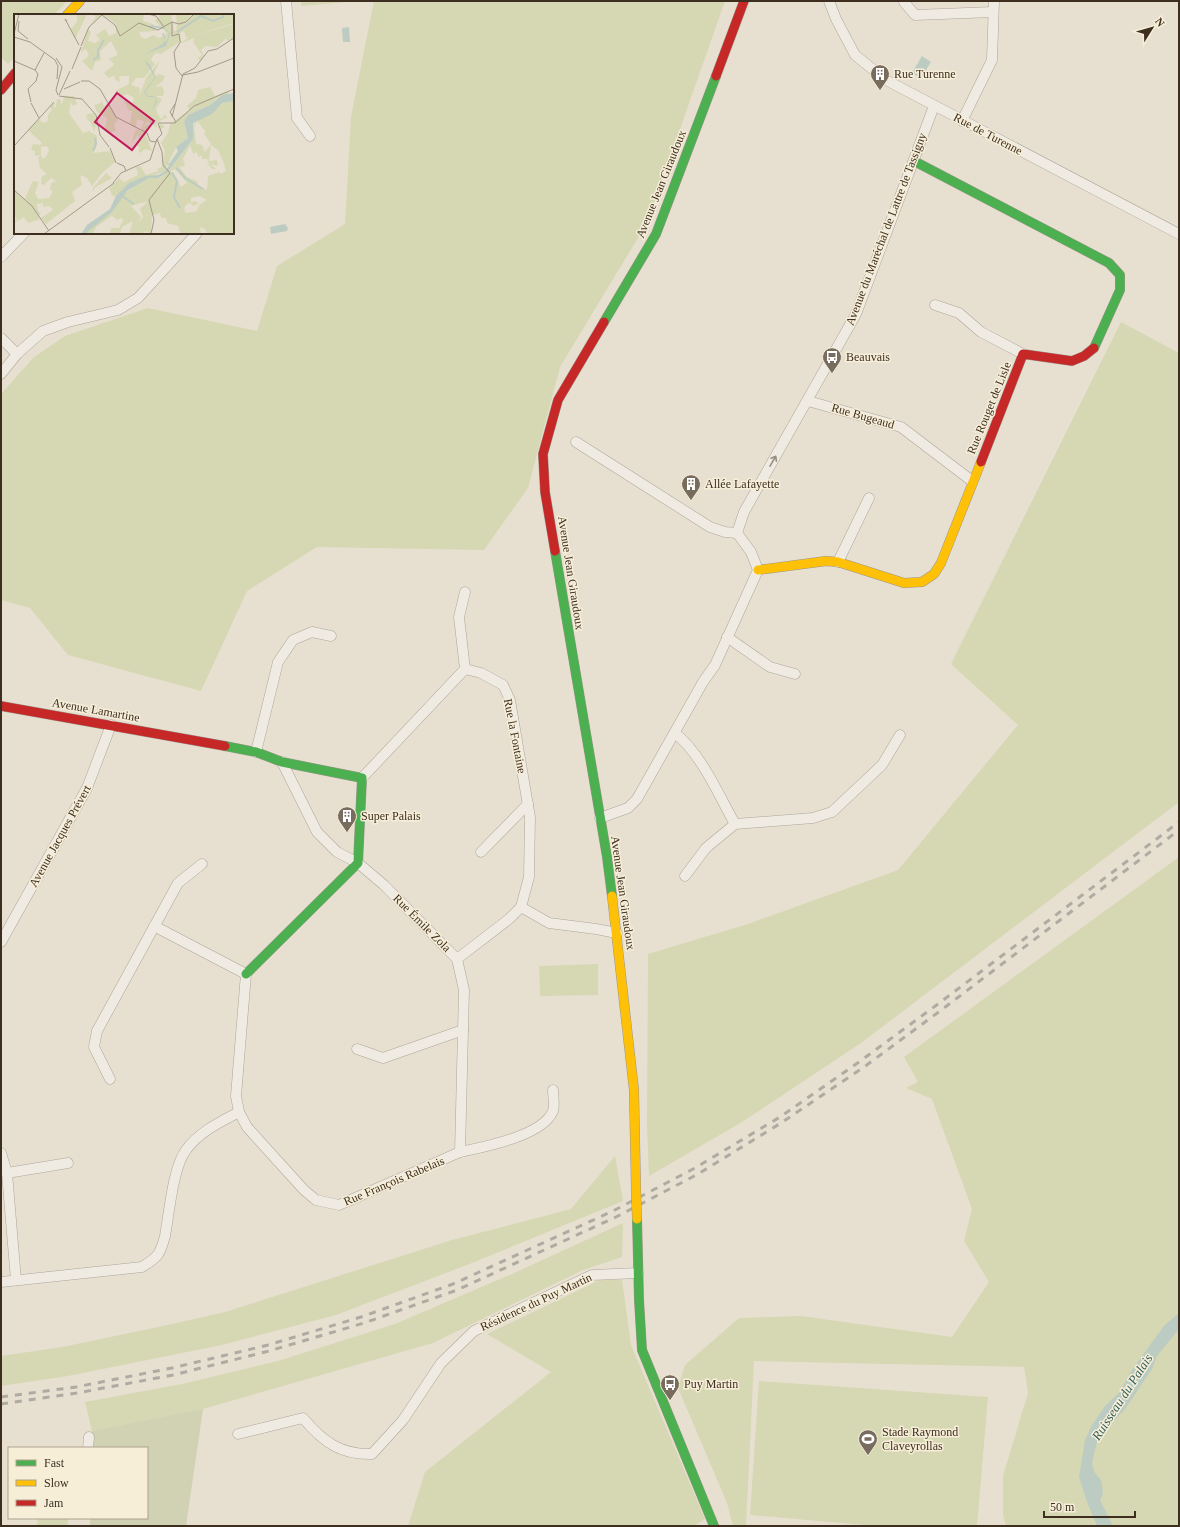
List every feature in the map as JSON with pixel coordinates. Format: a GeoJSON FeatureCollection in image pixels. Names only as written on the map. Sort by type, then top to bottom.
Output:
{"type":"FeatureCollection","features":[{"type":"Feature","properties":{"kind":"street"},"geometry":{"type":"LineString","coordinates":[[68,14],[80,1]]}},
{"type":"Feature","properties":{"kind":"street"},"geometry":{"type":"LineString","coordinates":[[286,1],[297,118],[310,136]]}},
{"type":"Feature","properties":{"kind":"street","name":"Avenue Jean Giraudoux"},"geometry":{"type":"LineString","coordinates":[[714,1526],[642,1350],[638,1273],[634,1090],[607,857],[545,492],[543,454],[558,400],[656,234],[744,1]]}},
{"type":"Feature","properties":{"kind":"street","name":"Rue de Turenne"},"geometry":{"type":"LineString","coordinates":[[829,1],[836,19],[855,55],[886,80],[1179,234]]}},
{"type":"Feature","properties":{"kind":"street"},"geometry":{"type":"LineString","coordinates":[[962,121],[992,60],[994,1]]}},
{"type":"Feature","properties":{"kind":"street"},"geometry":{"type":"LineString","coordinates":[[904,2],[915,15],[993,12]]}},
{"type":"Feature","properties":{"kind":"street"},"geometry":{"type":"LineString","coordinates":[[1,90],[14,74]]}},
{"type":"Feature","properties":{"kind":"street","name":"Avenue du Maréchal de Lattre de Tassigny"},"geometry":{"type":"LineString","coordinates":[[737,533],[744,512],[856,314],[934,106]]}},
{"type":"Feature","properties":{"kind":"street","name":"Rue Rouget de Lisle"},"geometry":{"type":"LineString","coordinates":[[758,570],[826,561],[838,562],[904,583],[922,582],[934,574],[941,563],[972,480],[1023,354],[1072,361],[1084,356],[1093,349],[1120,290],[1120,275],[1109,263],[914,161]]}},
{"type":"Feature","properties":{"kind":"street"},"geometry":{"type":"LineString","coordinates":[[1,257],[23,234]]}},
{"type":"Feature","properties":{"kind":"street"},"geometry":{"type":"LineString","coordinates":[[1,374],[17,354],[43,331],[68,322],[118,310],[138,298],[196,234]]}},
{"type":"Feature","properties":{"kind":"street"},"geometry":{"type":"LineString","coordinates":[[935,306],[959,313],[981,332],[1023,354]]}},
{"type":"Feature","properties":{"kind":"street"},"geometry":{"type":"LineString","coordinates":[[1,338],[17,354]]}},
{"type":"Feature","properties":{"kind":"street","name":"Rue Bugeaud"},"geometry":{"type":"LineString","coordinates":[[808,401],[901,427],[972,480]]}},
{"type":"Feature","properties":{"kind":"street"},"geometry":{"type":"LineString","coordinates":[[576,442],[710,527],[725,532],[737,533],[751,552],[758,570],[715,665],[703,682],[637,799],[628,808],[600,818]]}},
{"type":"Feature","properties":{"kind":"street"},"geometry":{"type":"LineString","coordinates":[[838,562],[869,498]]}},
{"type":"Feature","properties":{"kind":"street"},"geometry":{"type":"LineString","coordinates":[[154,926],[246,974],[358,863],[362,778],[465,668],[459,617],[465,592]]}},
{"type":"Feature","properties":{"kind":"street"},"geometry":{"type":"LineString","coordinates":[[331,636],[312,632],[293,640],[278,662],[256,752],[282,762],[362,778]]}},
{"type":"Feature","properties":{"kind":"street"},"geometry":{"type":"LineString","coordinates":[[727,637],[770,667],[795,674]]}},
{"type":"Feature","properties":{"kind":"street","name":"Rue la Fontaine"},"geometry":{"type":"LineString","coordinates":[[465,668],[482,673],[502,685],[510,700],[530,816],[529,877],[521,907]]}},
{"type":"Feature","properties":{"kind":"street","name":"Avenue Lamartine"},"geometry":{"type":"LineString","coordinates":[[1,706],[256,752]]}},
{"type":"Feature","properties":{"kind":"street","name":"Avenue Jacques Prévert"},"geometry":{"type":"LineString","coordinates":[[1,942],[87,788],[111,725]]}},
{"type":"Feature","properties":{"kind":"street"},"geometry":{"type":"LineString","coordinates":[[675,733],[696,755],[735,824]]}},
{"type":"Feature","properties":{"kind":"street"},"geometry":{"type":"LineString","coordinates":[[685,876],[706,848],[735,824],[813,818],[832,812],[882,765],[900,735]]}},
{"type":"Feature","properties":{"kind":"street","name":"Rue Émile Zola"},"geometry":{"type":"LineString","coordinates":[[282,762],[317,832],[337,852],[358,863],[384,885],[457,959],[521,907]]}},
{"type":"Feature","properties":{"kind":"street"},"geometry":{"type":"LineString","coordinates":[[481,852],[528,804]]}},
{"type":"Feature","properties":{"kind":"street"},"geometry":{"type":"LineString","coordinates":[[110,1079],[94,1047],[97,1031],[178,883],[202,864]]}},
{"type":"Feature","properties":{"kind":"street"},"geometry":{"type":"LineString","coordinates":[[521,907],[549,923],[616,933]]}},
{"type":"Feature","properties":{"kind":"street","name":"Rue François Rabelais"},"geometry":{"type":"LineString","coordinates":[[246,974],[236,1096],[239,1112],[247,1127],[304,1190],[316,1200],[339,1205],[460,1152],[464,990],[457,959]]}},
{"type":"Feature","properties":{"kind":"street"},"geometry":{"type":"LineString","coordinates":[[357,1049],[383,1058],[463,1030]]}},
{"type":"Feature","properties":{"kind":"street"},"geometry":{"type":"LineString","coordinates":[[460,1152],[500,1143],[531,1131],[546,1121],[554,1110],[553,1090]]}},
{"type":"Feature","properties":{"kind":"street"},"geometry":{"type":"LineString","coordinates":[[1,1282],[142,1267],[156,1258],[162,1248],[178,1165],[185,1151],[192,1142],[215,1124],[239,1112]]}},
{"type":"Feature","properties":{"kind":"street"},"geometry":{"type":"LineString","coordinates":[[1,1153],[7,1173],[16,1280]]}},
{"type":"Feature","properties":{"kind":"street"},"geometry":{"type":"LineString","coordinates":[[7,1173],[68,1163]]}},
{"type":"Feature","properties":{"kind":"street","name":"Résidence du Puy Martin"},"geometry":{"type":"LineString","coordinates":[[238,1434],[303,1418],[316,1434],[335,1447],[359,1454],[372,1454],[402,1420],[441,1364],[474,1331],[592,1275],[638,1273]]}},
{"type":"Feature","properties":{"kind":"street"},"geometry":{"type":"LineString","coordinates":[[88,1447],[89,1437]]}},
{"type":"Feature","properties":{"kind":"green space"},"geometry":{"type":"Polygon","coordinates":[[[1,1],[67,1],[55,14],[14,14],[14,58],[8,64],[1,57],[1,1]]]}},
{"type":"Feature","properties":{"kind":"green space"},"geometry":{"type":"Polygon","coordinates":[[[301,1],[358,1],[301,6],[301,1]]]}},
{"type":"Feature","properties":{"kind":"green space"},"geometry":{"type":"Polygon","coordinates":[[[374,1],[725,1],[647,223],[560,367],[528,488],[484,550],[317,547],[247,591],[201,691],[68,655],[30,608],[1,600],[1,394],[34,357],[65,336],[148,308],[257,331],[277,266],[345,224],[351,117],[374,1]]]}},
{"type":"Feature","properties":{"kind":"green space"},"geometry":{"type":"Polygon","coordinates":[[[1121,322],[1179,353],[1179,802],[861,1043],[742,1122],[649,1176],[647,1125],[648,954],[748,924],[898,870],[1018,725],[951,664],[1121,322]]]}},
{"type":"Feature","properties":{"kind":"green space"},"geometry":{"type":"Polygon","coordinates":[[[1179,857],[1179,1526],[1006,1526],[1003,1515],[1003,1476],[1028,1393],[1024,1367],[754,1361],[746,1526],[733,1526],[727,1503],[678,1388],[685,1365],[739,1318],[801,1316],[952,1337],[989,1282],[964,1241],[972,1209],[932,1099],[906,1088],[918,1082],[904,1057],[1179,857]]]}},
{"type":"Feature","properties":{"kind":"green space"},"geometry":{"type":"Polygon","coordinates":[[[598,964],[598,995],[540,996],[539,966],[598,964]]]}},
{"type":"Feature","properties":{"kind":"green space"},"geometry":{"type":"Polygon","coordinates":[[[615,1156],[623,1201],[472,1263],[336,1315],[222,1345],[68,1376],[1,1386],[1,1356],[62,1347],[225,1312],[452,1240],[571,1209],[615,1156]]]}},
{"type":"Feature","properties":{"kind":"green space"},"geometry":{"type":"Polygon","coordinates":[[[623,1223],[622,1257],[583,1270],[433,1343],[203,1409],[92,1431],[85,1402],[182,1384],[278,1361],[395,1324],[512,1274],[623,1223]]]}},
{"type":"Feature","properties":{"kind":"green space"},"geometry":{"type":"Polygon","coordinates":[[[602,1279],[622,1280],[631,1345],[705,1519],[694,1526],[408,1526],[425,1472],[551,1372],[487,1334],[602,1279]]]}},
{"type":"Feature","properties":{"kind":"green space","name":"Stade Raymond Claveyrollas"},"geometry":{"type":"Polygon","coordinates":[[[759,1381],[988,1397],[977,1526],[876,1526],[750,1515],[759,1381]]]}},
{"type":"Feature","properties":{"kind":"green space"},"geometry":{"type":"Polygon","coordinates":[[[203,1409],[186,1526],[90,1526],[90,1519],[148,1519],[148,1447],[92,1447],[92,1431],[203,1409]]]}},
{"type":"Feature","properties":{"kind":"green space"},"geometry":{"type":"Polygon","coordinates":[[[38,1519],[68,1519],[68,1526],[37,1526],[38,1519]]]}},
{"type":"Feature","properties":{"kind":"water"},"geometry":{"type":"Polygon","coordinates":[[[349,27],[350,42],[343,42],[342,28],[349,27]]]}},
{"type":"Feature","properties":{"kind":"water"},"geometry":{"type":"Polygon","coordinates":[[[922,56],[931,62],[921,78],[912,73],[922,56]]]}},
{"type":"Feature","properties":{"kind":"water"},"geometry":{"type":"Polygon","coordinates":[[[285,224],[288,228],[287,231],[271,234],[270,227],[285,224]]]}},
{"type":"Feature","properties":{"kind":"water","name":"Ruisseau du Palais"},"geometry":{"type":"Polygon","coordinates":[[[1179,1313],[1179,1329],[1157,1356],[1152,1369],[1125,1409],[1103,1432],[1097,1442],[1092,1464],[1095,1473],[1101,1480],[1103,1494],[1100,1500],[1113,1526],[1097,1526],[1079,1477],[1085,1440],[1092,1425],[1105,1406],[1120,1392],[1130,1373],[1155,1338],[1164,1326],[1179,1313]]]}},
{"type":"Feature","properties":{"kind":"railway"},"geometry":{"type":"LineString","coordinates":[[1,1397],[76,1387],[172,1368],[268,1345],[361,1317],[453,1284],[613,1211],[695,1168],[780,1117],[859,1062],[938,1004],[1179,822]]}},
{"type":"Feature","properties":{"kind":"railway"},"geometry":{"type":"LineString","coordinates":[[1,1404],[77,1393],[173,1375],[269,1351],[364,1323],[457,1290],[616,1217],[698,1174],[781,1123],[864,1067],[1179,830]]}},
{"type":"Feature","properties":{"kind":"traffic: fast"},"geometry":{"type":"LineString","coordinates":[[604,322],[656,234],[716,76]]}},
{"type":"Feature","properties":{"kind":"traffic: fast"},"geometry":{"type":"LineString","coordinates":[[914,161],[1109,263],[1120,275],[1120,290],[1094,348]]}},
{"type":"Feature","properties":{"kind":"traffic: fast"},"geometry":{"type":"LineString","coordinates":[[555,551],[607,857],[612,896]]}},
{"type":"Feature","properties":{"kind":"traffic: fast"},"geometry":{"type":"LineString","coordinates":[[225,746],[256,752],[282,762],[362,778],[358,863],[246,974]]}},
{"type":"Feature","properties":{"kind":"traffic: fast"},"geometry":{"type":"LineString","coordinates":[[637,1219],[642,1350],[714,1526]]}},
{"type":"Feature","properties":{"kind":"traffic: slow"},"geometry":{"type":"LineString","coordinates":[[68,14],[80,1]]}},
{"type":"Feature","properties":{"kind":"traffic: slow"},"geometry":{"type":"LineString","coordinates":[[758,570],[826,561],[838,562],[904,583],[922,582],[934,574],[941,563],[981,462]]}},
{"type":"Feature","properties":{"kind":"traffic: slow"},"geometry":{"type":"LineString","coordinates":[[612,896],[634,1090],[636,1190]]}},
{"type":"Feature","properties":{"kind":"traffic: slow"},"geometry":{"type":"LineString","coordinates":[[636,1190],[637,1219]]}},
{"type":"Feature","properties":{"kind":"traffic: jam"},"geometry":{"type":"LineString","coordinates":[[716,76],[744,1]]}},
{"type":"Feature","properties":{"kind":"traffic: jam"},"geometry":{"type":"LineString","coordinates":[[1,90],[14,74]]}},
{"type":"Feature","properties":{"kind":"traffic: jam"},"geometry":{"type":"LineString","coordinates":[[555,551],[545,492],[543,454],[558,400],[604,322]]}},
{"type":"Feature","properties":{"kind":"traffic: jam"},"geometry":{"type":"LineString","coordinates":[[981,462],[1023,354],[1072,361],[1084,356],[1094,348]]}},
{"type":"Feature","properties":{"kind":"traffic: jam"},"geometry":{"type":"LineString","coordinates":[[1,706],[225,746]]}},
{"type":"Feature","properties":{"kind":"place","name":"Rue Turenne"},"geometry":{"type":"Point","coordinates":[880,91]}},
{"type":"Feature","properties":{"kind":"place","name":"Beauvais"},"geometry":{"type":"Point","coordinates":[832,374]}},
{"type":"Feature","properties":{"kind":"place","name":"Allée Lafayette"},"geometry":{"type":"Point","coordinates":[691,501]}},
{"type":"Feature","properties":{"kind":"place","name":"Super Palais"},"geometry":{"type":"Point","coordinates":[347,833]}},
{"type":"Feature","properties":{"kind":"place","name":"Puy Martin"},"geometry":{"type":"Point","coordinates":[670,1401]}},
{"type":"Feature","properties":{"kind":"place","name":"Stade Raymond Claveyrollas"},"geometry":{"type":"Point","coordinates":[868,1456]}}]}
